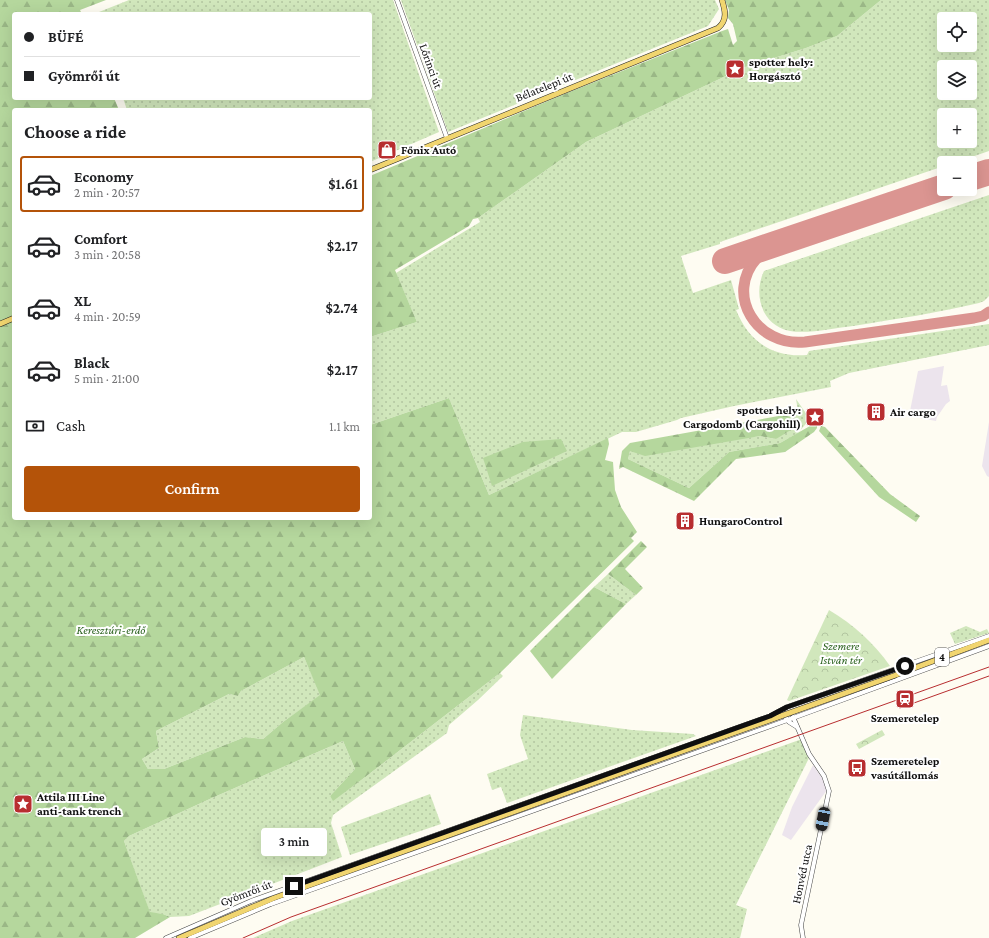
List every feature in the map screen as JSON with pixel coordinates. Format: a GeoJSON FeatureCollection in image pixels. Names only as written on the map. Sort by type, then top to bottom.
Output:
{"type":"FeatureCollection","features":[{"type":"Feature","properties":{"kind":"main road","name":"Bélatelepi út"},"geometry":{"type":"LineString","coordinates":[[372,169],[718,28],[724,21],[725,10],[722,0]]}},
{"type":"Feature","properties":{"kind":"main road"},"geometry":{"type":"LineString","coordinates":[[0,324],[12,319]]}},
{"type":"Feature","properties":{"kind":"main road","name":"4"},"geometry":{"type":"LineString","coordinates":[[179,938],[235,913],[274,898],[896,675],[989,640]]}},
{"type":"Feature","properties":{"kind":"street","name":"Lőrinci út"},"geometry":{"type":"LineString","coordinates":[[397,0],[447,138]]}},
{"type":"Feature","properties":{"kind":"street","name":"Gyömrői út"},"geometry":{"type":"LineString","coordinates":[[166,938],[251,901],[787,707],[989,636]]}},
{"type":"Feature","properties":{"kind":"street","name":"Gyömrői út"},"geometry":{"type":"LineString","coordinates":[[190,938],[271,904],[800,716],[989,646]]}},
{"type":"Feature","properties":{"kind":"street","name":"Honvéd utca"},"geometry":{"type":"LineString","coordinates":[[787,707],[812,759],[824,776],[829,791],[801,925],[803,938]]}},
{"type":"Feature","properties":{"kind":"street"},"geometry":{"type":"LineString","coordinates":[[781,710],[788,720],[797,727],[800,716]]}},
{"type":"Feature","properties":{"kind":"street"},"geometry":{"type":"LineString","coordinates":[[775,724],[792,724]]}},
{"type":"Feature","properties":{"kind":"shaded area"},"geometry":{"type":"Polygon","coordinates":[[[944,366],[941,386],[947,385],[950,401],[946,404],[936,421],[909,416],[918,371],[944,366]]]}},
{"type":"Feature","properties":{"kind":"shaded area"},"geometry":{"type":"Polygon","coordinates":[[[989,422],[989,477],[982,466],[989,422]]]}},
{"type":"Feature","properties":{"kind":"shaded area"},"geometry":{"type":"Polygon","coordinates":[[[813,765],[825,782],[827,790],[791,840],[782,835],[792,807],[813,765]]]}},
{"type":"Feature","properties":{"kind":"green space","name":"Keresztúri-erdő"},"geometry":{"type":"Polygon","coordinates":[[[0,0],[106,0],[80,10],[81,12],[12,12],[12,100],[115,100],[118,108],[12,108],[12,520],[372,520],[372,424],[449,398],[489,495],[608,438],[609,444],[605,460],[613,462],[615,490],[621,507],[637,532],[631,538],[634,541],[500,673],[333,801],[330,796],[355,769],[343,741],[129,836],[124,841],[150,912],[163,914],[170,917],[135,938],[0,938],[0,0]],[[304,657],[241,691],[238,696],[229,694],[156,731],[159,748],[142,759],[148,769],[164,769],[245,737],[263,739],[283,722],[320,695],[304,657]]]}},
{"type":"Feature","properties":{"kind":"green space"},"geometry":{"type":"Polygon","coordinates":[[[129,0],[393,0],[439,132],[372,161],[372,108],[126,108],[124,100],[372,100],[372,12],[99,12],[129,0]]]}},
{"type":"Feature","properties":{"kind":"green space"},"geometry":{"type":"Polygon","coordinates":[[[401,0],[715,0],[719,9],[708,26],[448,132],[401,0]]]}},
{"type":"Feature","properties":{"kind":"green space"},"geometry":{"type":"Polygon","coordinates":[[[725,0],[881,0],[837,36],[806,48],[745,67],[586,142],[478,218],[473,219],[469,226],[395,270],[417,322],[372,336],[372,175],[567,93],[722,31],[728,29],[733,45],[737,41],[733,24],[728,18],[729,10],[725,0]]]}},
{"type":"Feature","properties":{"kind":"green space"},"geometry":{"type":"Polygon","coordinates":[[[881,0],[989,0],[989,151],[974,156],[937,156],[937,168],[720,242],[720,244],[681,256],[693,293],[731,280],[739,309],[736,310],[748,331],[764,346],[783,354],[807,355],[809,351],[989,324],[989,345],[849,373],[830,381],[831,387],[681,418],[636,432],[622,432],[489,495],[449,398],[372,424],[372,336],[417,322],[396,273],[480,222],[478,218],[586,142],[745,67],[806,48],[837,36],[881,0]]]}},
{"type":"Feature","properties":{"kind":"green space"},"geometry":{"type":"Polygon","coordinates":[[[989,195],[989,296],[984,301],[963,307],[916,316],[813,331],[797,332],[780,328],[766,315],[762,307],[759,289],[764,271],[989,195]]]}},
{"type":"Feature","properties":{"kind":"green space"},"geometry":{"type":"Polygon","coordinates":[[[796,399],[810,419],[798,433],[780,443],[729,452],[689,488],[628,459],[630,451],[760,436],[776,439],[790,417],[784,415],[798,411],[796,399]]]}},
{"type":"Feature","properties":{"kind":"green space"},"geometry":{"type":"Polygon","coordinates":[[[784,415],[790,417],[794,428],[776,439],[760,436],[645,456],[630,451],[628,459],[689,488],[729,452],[780,443],[817,422],[817,428],[814,432],[785,452],[736,459],[694,501],[623,467],[619,469],[622,451],[630,443],[784,415]]]}},
{"type":"Feature","properties":{"kind":"green space"},"geometry":{"type":"Polygon","coordinates":[[[821,426],[825,427],[890,494],[920,516],[916,522],[879,497],[819,431],[821,426]]]}},
{"type":"Feature","properties":{"kind":"green space"},"geometry":{"type":"Polygon","coordinates":[[[561,439],[567,451],[492,486],[483,458],[523,442],[561,439]]]}},
{"type":"Feature","properties":{"kind":"green space"},"geometry":{"type":"Polygon","coordinates":[[[641,541],[647,547],[625,569],[643,588],[636,595],[608,574],[641,541]]]}},
{"type":"Feature","properties":{"kind":"green space"},"geometry":{"type":"Polygon","coordinates":[[[608,574],[636,595],[626,604],[594,587],[608,574]]]}},
{"type":"Feature","properties":{"kind":"green space"},"geometry":{"type":"Polygon","coordinates":[[[594,587],[626,604],[552,679],[530,651],[594,587]]]}},
{"type":"Feature","properties":{"kind":"green space","name":"Szemere István tér"},"geometry":{"type":"Polygon","coordinates":[[[829,610],[863,635],[890,666],[789,701],[787,700],[829,610]]]}},
{"type":"Feature","properties":{"kind":"green space"},"geometry":{"type":"Polygon","coordinates":[[[966,626],[980,632],[987,629],[989,633],[955,644],[950,633],[966,626]]]}},
{"type":"Feature","properties":{"kind":"green space"},"geometry":{"type":"Polygon","coordinates":[[[304,657],[321,695],[283,722],[263,739],[245,737],[164,769],[148,769],[142,759],[159,748],[156,731],[229,694],[238,696],[241,691],[304,657]]]}},
{"type":"Feature","properties":{"kind":"green space"},"geometry":{"type":"Polygon","coordinates":[[[500,673],[503,676],[449,725],[447,733],[333,815],[331,823],[342,857],[189,916],[170,917],[163,914],[150,913],[124,841],[129,836],[343,741],[355,769],[330,796],[333,800],[364,778],[500,673]]]}},
{"type":"Feature","properties":{"kind":"green space"},"geometry":{"type":"Polygon","coordinates":[[[523,715],[632,730],[693,734],[696,736],[507,803],[501,787],[492,790],[487,774],[528,759],[520,735],[523,715]]]}},
{"type":"Feature","properties":{"kind":"green space"},"geometry":{"type":"Polygon","coordinates":[[[882,730],[885,735],[859,749],[856,744],[882,730]]]}},
{"type":"Feature","properties":{"kind":"green space"},"geometry":{"type":"Polygon","coordinates":[[[802,739],[810,756],[736,905],[747,909],[740,938],[253,938],[292,921],[802,739]]]}},
{"type":"Feature","properties":{"kind":"green space"},"geometry":{"type":"Polygon","coordinates":[[[430,794],[441,824],[350,855],[341,827],[430,794]]]}},
{"type":"Feature","properties":{"kind":"taxiway"},"geometry":{"type":"LineString","coordinates":[[779,243],[767,249],[759,256],[748,272],[744,287],[745,302],[751,316],[760,327],[773,336],[788,341],[805,342],[974,318],[983,316],[989,312]]}},
{"type":"Feature","properties":{"kind":"runway"},"geometry":{"type":"LineString","coordinates":[[977,176],[989,172]]}},
{"type":"Feature","properties":{"kind":"runway"},"geometry":{"type":"LineString","coordinates":[[725,261],[937,189]]}},
{"type":"Feature","properties":{"kind":"railway"},"geometry":{"type":"LineString","coordinates":[[243,938],[291,917],[989,667]]}},
{"type":"Feature","properties":{"kind":"railway"},"geometry":{"type":"LineString","coordinates":[[900,708],[989,676]]}},
{"type":"Feature","properties":{"kind":"place","name":"spotter hely: Horgásztó"},"geometry":{"type":"Point","coordinates":[735,69]}},
{"type":"Feature","properties":{"kind":"place","name":"Főnix Autó"},"geometry":{"type":"Point","coordinates":[387,150]}},
{"type":"Feature","properties":{"kind":"place","name":"Air cargo"},"geometry":{"type":"Point","coordinates":[876,412]}},
{"type":"Feature","properties":{"kind":"place","name":"spotter hely: Cargodomb (Cargohill)"},"geometry":{"type":"Point","coordinates":[815,417]}},
{"type":"Feature","properties":{"kind":"place","name":"HungaroControl"},"geometry":{"type":"Point","coordinates":[685,521]}},
{"type":"Feature","properties":{"kind":"place","name":"Szemeretelep"},"geometry":{"type":"Point","coordinates":[905,699]}},
{"type":"Feature","properties":{"kind":"place","name":"Szemeretelep vasútállomás"},"geometry":{"type":"Point","coordinates":[857,768]}},
{"type":"Feature","properties":{"kind":"place","name":"Attila III Line anti-tank trench"},"geometry":{"type":"Point","coordinates":[23,804]}},
{"type":"Feature","properties":{"kind":"route"},"geometry":{"type":"LineString","coordinates":[[294,886],[699,740],[770,716],[787,707],[905,666]]}}]}
